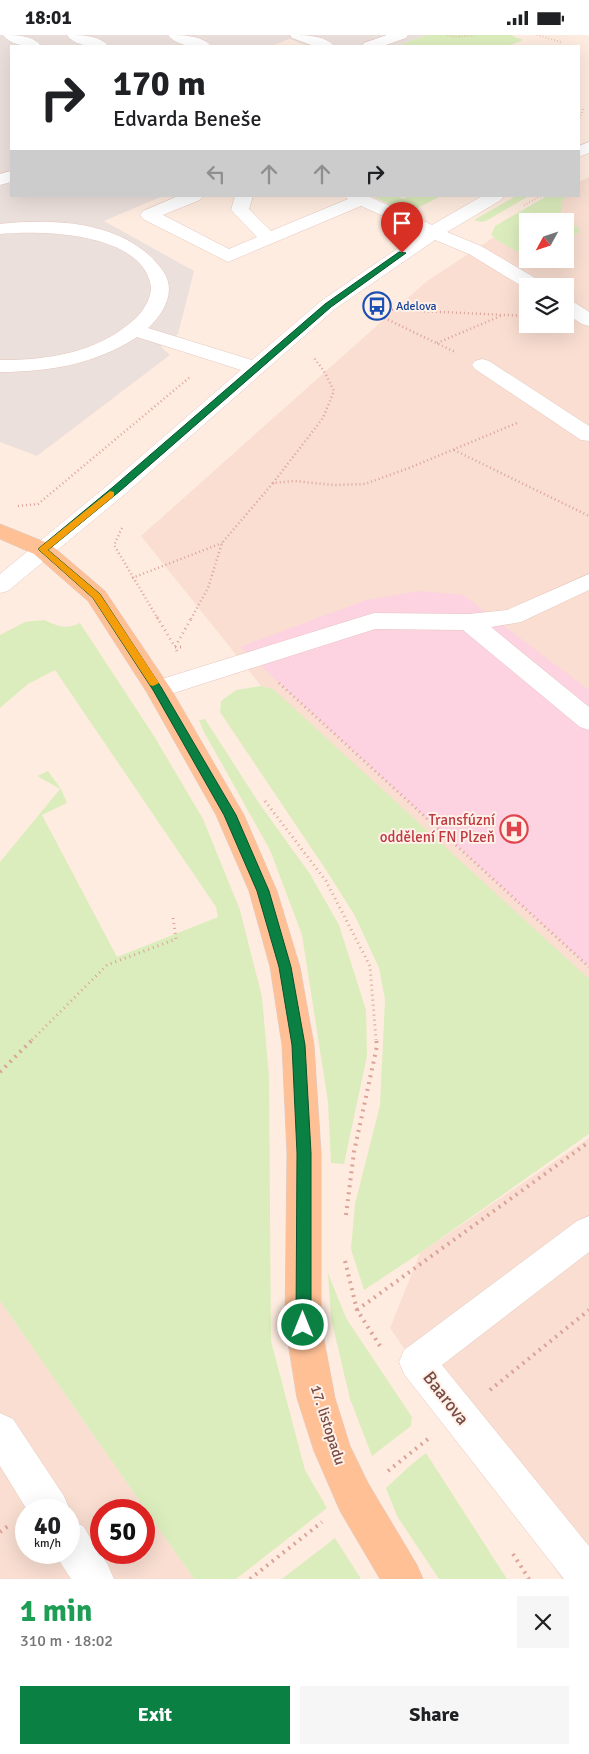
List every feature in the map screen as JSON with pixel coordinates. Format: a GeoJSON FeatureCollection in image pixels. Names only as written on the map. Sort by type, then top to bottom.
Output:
{"type":"FeatureCollection","features":[{"type":"Feature","properties":{"kind":"main road","name":"17. listopadu"},"geometry":{"type":"LineString","coordinates":[[0,531],[42,549],[97,596],[158,689],[230,815],[263,891],[285,967],[298,1045],[304,1143],[303,1325],[316,1398],[333,1451],[354,1497],[403,1579]]}},
{"type":"Feature","properties":{"kind":"street"},"geometry":{"type":"LineString","coordinates":[[10,35],[32,45]]}},
{"type":"Feature","properties":{"kind":"street"},"geometry":{"type":"LineString","coordinates":[[74,35],[99,45]]}},
{"type":"Feature","properties":{"kind":"street"},"geometry":{"type":"LineString","coordinates":[[175,35],[201,45]]}},
{"type":"Feature","properties":{"kind":"street"},"geometry":{"type":"LineString","coordinates":[[296,35],[324,45]]}},
{"type":"Feature","properties":{"kind":"street"},"geometry":{"type":"LineString","coordinates":[[372,45],[401,35]]}},
{"type":"Feature","properties":{"kind":"street"},"geometry":{"type":"LineString","coordinates":[[192,197],[149,215],[228,256],[358,198],[432,233],[475,249],[521,278]]}},
{"type":"Feature","properties":{"kind":"street"},"geometry":{"type":"LineString","coordinates":[[244,197],[240,210],[269,239]]}},
{"type":"Feature","properties":{"kind":"street"},"geometry":{"type":"LineString","coordinates":[[0,586],[42,549],[117,489],[328,305],[432,233],[493,197]]}},
{"type":"Feature","properties":{"kind":"street"},"geometry":{"type":"LineString","coordinates":[[0,229],[48,227],[90,233],[125,245],[150,262],[160,284],[156,307],[135,330],[103,348],[62,361],[0,366]]}},
{"type":"Feature","properties":{"kind":"street"},"geometry":{"type":"LineString","coordinates":[[574,311],[589,320]]}},
{"type":"Feature","properties":{"kind":"street"},"geometry":{"type":"LineString","coordinates":[[135,330],[256,368]]}},
{"type":"Feature","properties":{"kind":"street"},"geometry":{"type":"LineString","coordinates":[[482,365],[589,435]]}},
{"type":"Feature","properties":{"kind":"street"},"geometry":{"type":"LineString","coordinates":[[158,689],[374,621],[469,621],[512,617],[589,581]]}},
{"type":"Feature","properties":{"kind":"street"},"geometry":{"type":"LineString","coordinates":[[469,621],[589,721]]}},
{"type":"Feature","properties":{"kind":"street","name":"Baarova"},"geometry":{"type":"LineString","coordinates":[[589,1232],[418,1362],[448,1424],[589,1578]]}},
{"type":"Feature","properties":{"kind":"street"},"geometry":{"type":"LineString","coordinates":[[0,1432],[43,1499]]}},
{"type":"Feature","properties":{"kind":"street"},"geometry":{"type":"LineString","coordinates":[[80,1557],[94,1579]]}},
{"type":"Feature","properties":{"kind":"path"},"geometry":{"type":"LineString","coordinates":[[447,35],[455,37],[475,35]]}},
{"type":"Feature","properties":{"kind":"path"},"geometry":{"type":"LineString","coordinates":[[537,35],[561,42]]}},
{"type":"Feature","properties":{"kind":"path"},"geometry":{"type":"LineString","coordinates":[[580,119],[583,109]]}},
{"type":"Feature","properties":{"kind":"path"},"geometry":{"type":"LineString","coordinates":[[482,365],[364,308],[519,315]]}},
{"type":"Feature","properties":{"kind":"path"},"geometry":{"type":"LineString","coordinates":[[437,343],[506,314]]}},
{"type":"Feature","properties":{"kind":"path"},"geometry":{"type":"LineString","coordinates":[[175,647],[208,587],[222,543],[273,483],[323,418],[334,391],[324,371],[310,353]]}},
{"type":"Feature","properties":{"kind":"path"},"geometry":{"type":"LineString","coordinates":[[273,483],[294,481],[333,485],[365,484],[550,410]]}},
{"type":"Feature","properties":{"kind":"path"},"geometry":{"type":"LineString","coordinates":[[454,449],[589,516]]}},
{"type":"Feature","properties":{"kind":"path"},"geometry":{"type":"LineString","coordinates":[[125,522],[114,545],[194,679]]}},
{"type":"Feature","properties":{"kind":"path"},"geometry":{"type":"LineString","coordinates":[[132,578],[222,543]]}},
{"type":"Feature","properties":{"kind":"path"},"geometry":{"type":"LineString","coordinates":[[254,659],[589,967]]}},
{"type":"Feature","properties":{"kind":"path"},"geometry":{"type":"LineString","coordinates":[[260,795],[326,881],[370,966],[377,1046],[354,1152],[345,1217]]}},
{"type":"Feature","properties":{"kind":"path"},"geometry":{"type":"LineString","coordinates":[[0,1072],[107,965],[176,939],[174,917]]}},
{"type":"Feature","properties":{"kind":"path"},"geometry":{"type":"LineString","coordinates":[[357,1310],[589,1142]]}},
{"type":"Feature","properties":{"kind":"path"},"geometry":{"type":"LineString","coordinates":[[344,1254],[357,1310],[383,1351]]}},
{"type":"Feature","properties":{"kind":"path"},"geometry":{"type":"LineString","coordinates":[[250,1579],[448,1424],[589,1310]]}},
{"type":"Feature","properties":{"kind":"shaded area"},"geometry":{"type":"Polygon","coordinates":[[[0,35],[427,35],[400,45],[305,45],[290,39],[273,45],[10,45],[10,197],[161,197],[104,221],[194,271],[178,334],[161,347],[170,355],[37,456],[0,442],[0,35]]]}},
{"type":"Feature","properties":{"kind":"shaded area"},"geometry":{"type":"Polygon","coordinates":[[[589,177],[589,1012],[261,686],[141,536],[427,281],[519,221],[519,268],[574,268],[574,213],[531,213],[555,197],[580,197],[580,182],[589,177]]]}},
{"type":"Feature","properties":{"kind":"shaded area","name":"Transfúzní oddělení FN Plzeň"},"geometry":{"type":"Polygon","coordinates":[[[420,591],[463,595],[589,690],[589,967],[240,647],[366,600],[420,591]]]}},
{"type":"Feature","properties":{"kind":"shaded area"},"geometry":{"type":"Polygon","coordinates":[[[589,1138],[589,1579],[562,1579],[390,1328],[420,1253],[589,1138]]]}},
{"type":"Feature","properties":{"kind":"shaded area"},"geometry":{"type":"Polygon","coordinates":[[[0,1301],[138,1499],[90,1499],[90,1564],[155,1564],[155,1523],[194,1579],[0,1579],[0,1301]]]}},
{"type":"Feature","properties":{"kind":"green space"},"geometry":{"type":"Polygon","coordinates":[[[427,35],[514,35],[512,36],[523,40],[510,45],[400,45],[427,35]]]}},
{"type":"Feature","properties":{"kind":"green space"},"geometry":{"type":"Polygon","coordinates":[[[374,197],[400,197],[403,199],[407,197],[439,197],[413,209],[393,206],[374,197]]]}},
{"type":"Feature","properties":{"kind":"green space"},"geometry":{"type":"Polygon","coordinates":[[[514,197],[527,197],[486,221],[474,220],[514,197]]]}},
{"type":"Feature","properties":{"kind":"green space"},"geometry":{"type":"Polygon","coordinates":[[[545,197],[566,197],[561,202],[561,213],[519,213],[519,253],[491,235],[495,226],[545,197]]]}},
{"type":"Feature","properties":{"kind":"green space"},"geometry":{"type":"Polygon","coordinates":[[[574,225],[579,228],[580,231],[574,236],[574,225]]]}},
{"type":"Feature","properties":{"kind":"green space"},"geometry":{"type":"Polygon","coordinates":[[[44,620],[62,626],[80,623],[154,736],[203,819],[240,910],[262,997],[269,1076],[271,1341],[305,1470],[327,1508],[236,1579],[194,1579],[155,1523],[155,1499],[138,1499],[0,1301],[0,862],[60,789],[37,776],[48,771],[61,789],[67,803],[42,815],[117,957],[218,917],[216,907],[55,670],[28,684],[0,708],[0,635],[25,622],[44,620]]]}},
{"type":"Feature","properties":{"kind":"green space"},"geometry":{"type":"Polygon","coordinates":[[[261,686],[273,689],[589,979],[589,1134],[420,1253],[364,1290],[351,1249],[355,1204],[380,1105],[385,1000],[379,968],[355,916],[220,712],[221,701],[236,690],[261,686]]]}},
{"type":"Feature","properties":{"kind":"green space"},"geometry":{"type":"Polygon","coordinates":[[[205,719],[259,803],[310,874],[339,925],[366,1010],[367,1056],[344,1164],[331,1163],[328,1102],[302,935],[270,850],[204,732],[199,720],[205,719]]]}},
{"type":"Feature","properties":{"kind":"green space"},"geometry":{"type":"Polygon","coordinates":[[[328,1273],[346,1318],[412,1417],[411,1426],[372,1456],[350,1399],[331,1318],[328,1273]]]}},
{"type":"Feature","properties":{"kind":"green space"},"geometry":{"type":"Polygon","coordinates":[[[426,1453],[507,1579],[439,1579],[397,1516],[386,1488],[426,1453]]]}},
{"type":"Feature","properties":{"kind":"green space"},"geometry":{"type":"Polygon","coordinates":[[[335,1538],[361,1579],[282,1579],[335,1538]]]}},
{"type":"Feature","properties":{"kind":"slow traffic"},"geometry":{"type":"LineString","coordinates":[[110,494],[42,549],[97,596],[153,683]]}},
{"type":"Feature","properties":{"kind":"place","name":"Adelova"},"geometry":{"type":"Point","coordinates":[377,306]}},
{"type":"Feature","properties":{"kind":"place","name":"Transfúzní oddělení FN Plzeň"},"geometry":{"type":"Point","coordinates":[514,829]}},
{"type":"Feature","properties":{"kind":"route"},"geometry":{"type":"LineString","coordinates":[[303,1325],[304,1153],[298,1045],[285,967],[263,891],[230,815],[158,689],[97,596],[42,549],[117,489],[328,305],[402,253]]}}]}
